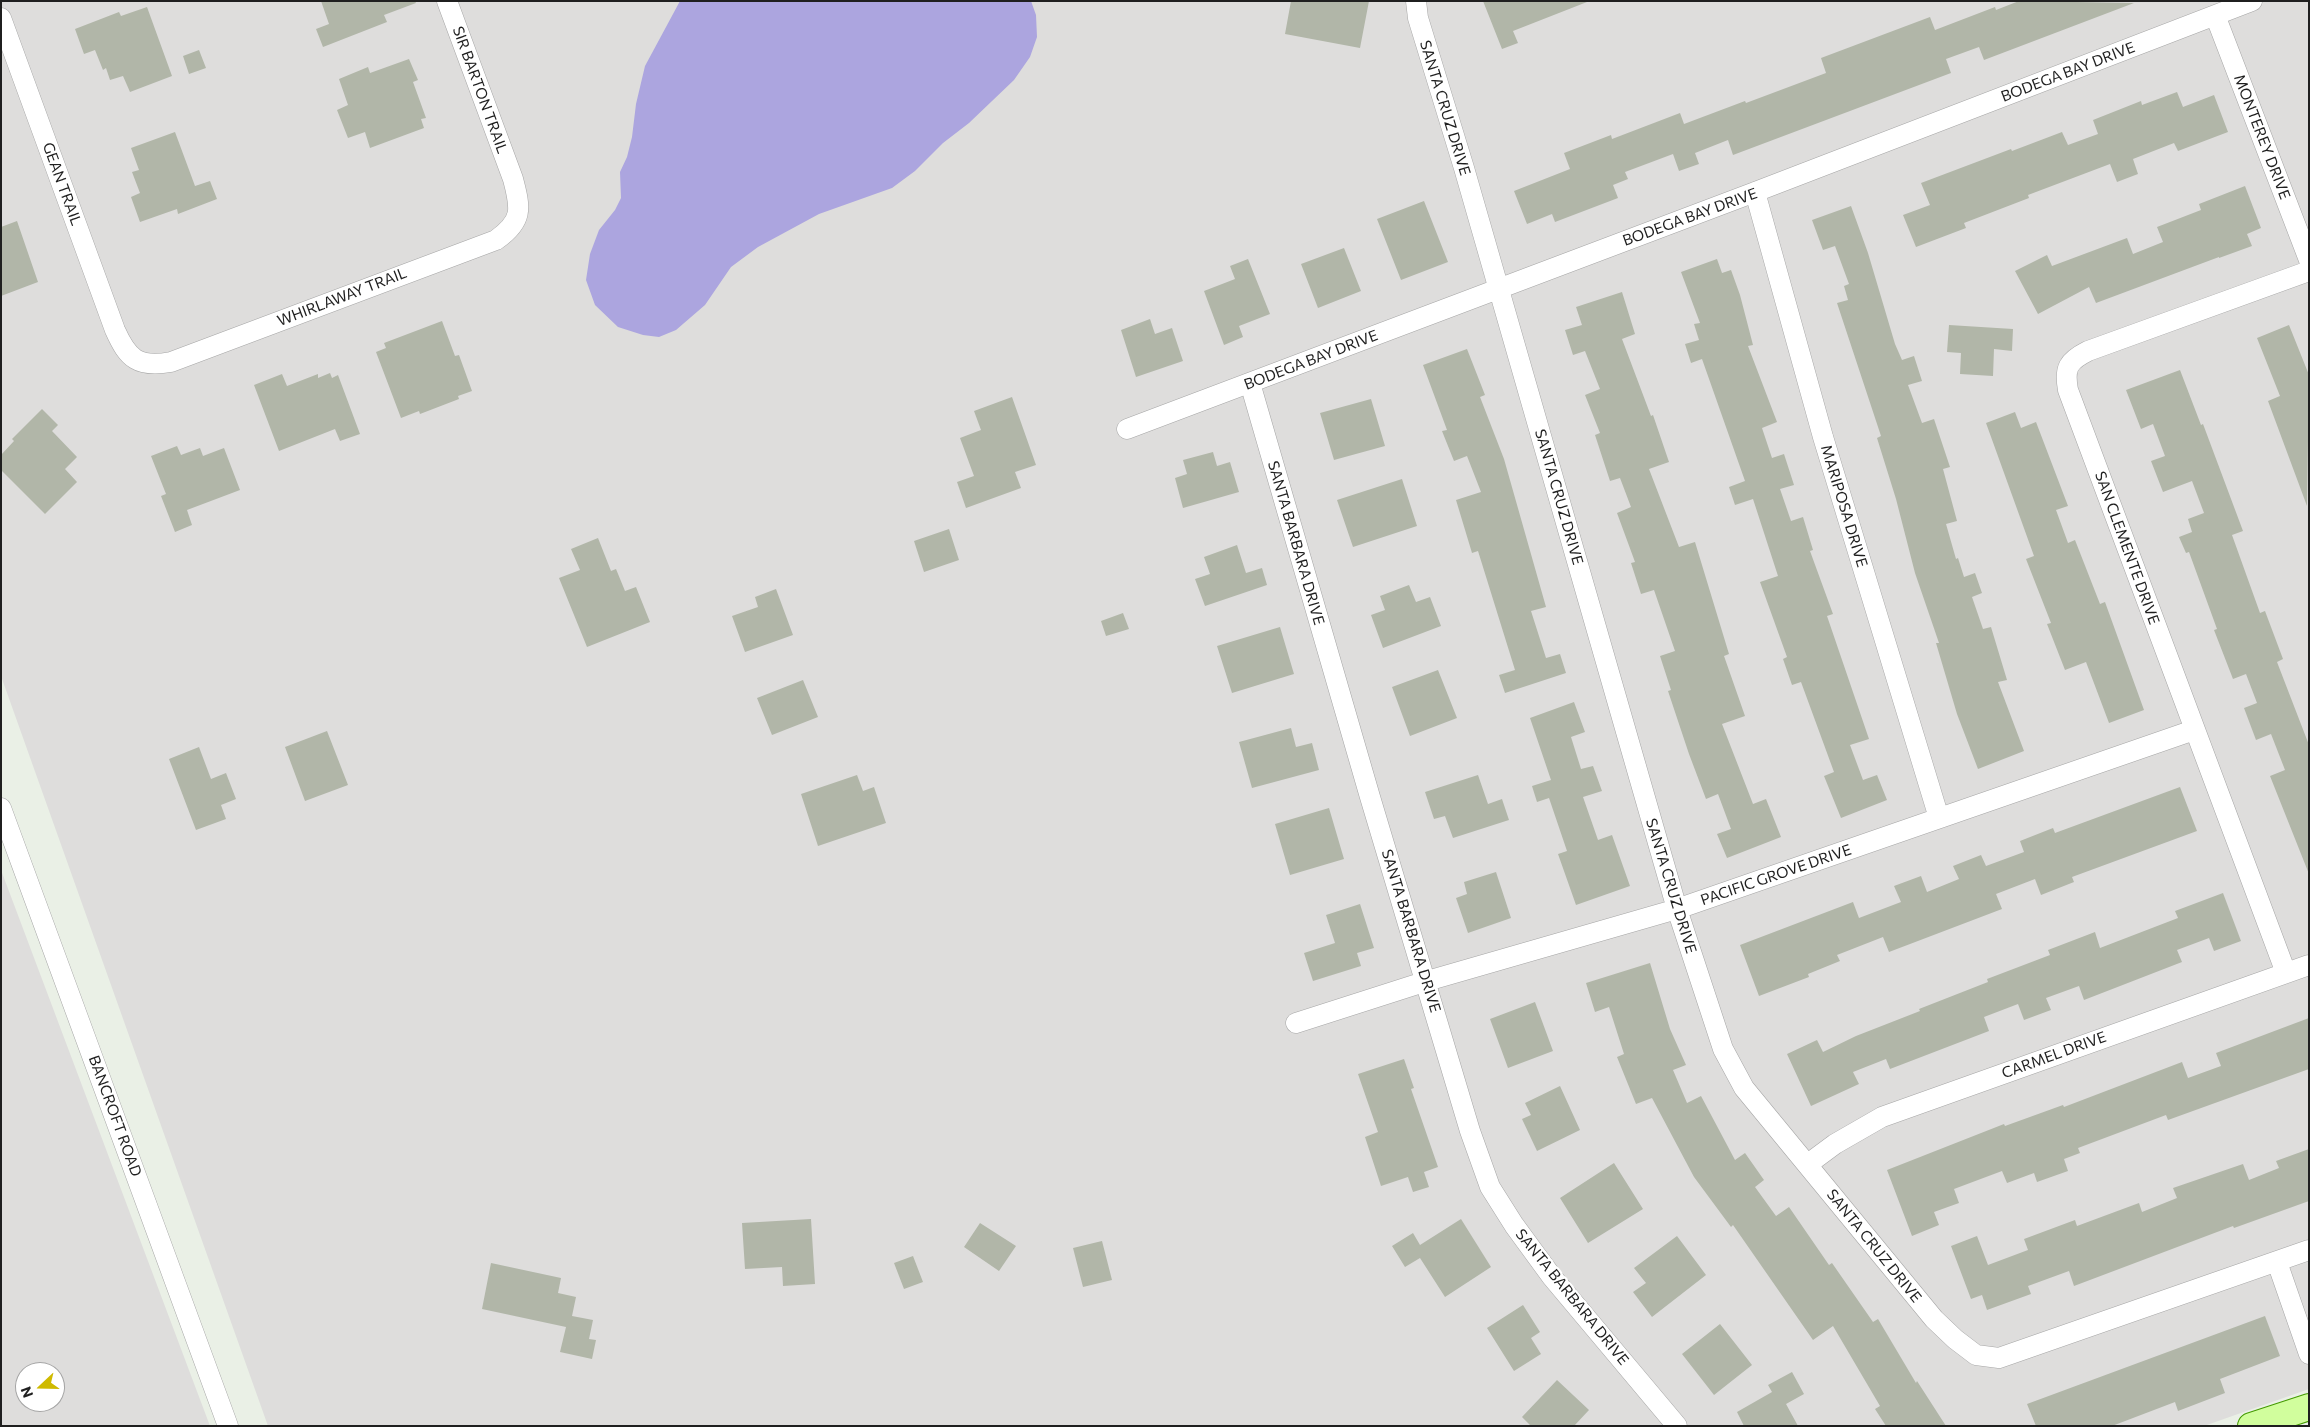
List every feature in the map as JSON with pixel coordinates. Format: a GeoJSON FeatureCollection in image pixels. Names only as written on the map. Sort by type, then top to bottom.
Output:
{"type":"FeatureCollection","features":[{"type":"Feature","properties":{"kind":"main road"},"geometry":{"type":"LineString","coordinates":[[2251,1426],[2309,1407]]}},
{"type":"Feature","properties":{"kind":"street","name":"SIR BARTON TRAIL"},"geometry":{"type":"LineString","coordinates":[[447,1],[513,179]]}},
{"type":"Feature","properties":{"kind":"street","name":"SANTA CRUZ DRIVE"},"geometry":{"type":"LineString","coordinates":[[1416,1],[1418,18],[1499,288],[1677,909],[1723,1049],[1744,1088],[1934,1319],[1955,1339],[1976,1355],[1999,1358],[2309,1250]]}},
{"type":"Feature","properties":{"kind":"street","name":"BODEGA BAY DRIVE"},"geometry":{"type":"LineString","coordinates":[[1127,429],[1755,192],[2252,1]]}},
{"type":"Feature","properties":{"kind":"street","name":"MONTEREY DRIVE"},"geometry":{"type":"LineString","coordinates":[[2215,15],[2309,260]]}},
{"type":"Feature","properties":{"kind":"street","name":"GEAN TRAIL"},"geometry":{"type":"LineString","coordinates":[[1,18],[124,350]]}},
{"type":"Feature","properties":{"kind":"street","name":"WHIRLAWAY TRAIL"},"geometry":{"type":"LineString","coordinates":[[124,350],[135,360],[152,365],[171,362],[496,240],[511,229],[520,206],[513,179]]}},
{"type":"Feature","properties":{"kind":"street","name":"MARIPOSA DRIVE"},"geometry":{"type":"LineString","coordinates":[[1755,192],[1823,437],[1939,818]]}},
{"type":"Feature","properties":{"kind":"street","name":"SAN CLEMENTE DRIVE"},"geometry":{"type":"LineString","coordinates":[[2286,973],[2068,390],[2065,374],[2073,358],[2088,351],[2309,271]]}},
{"type":"Feature","properties":{"kind":"street","name":"SANTA BARBARA DRIVE"},"geometry":{"type":"LineString","coordinates":[[1250,383],[1370,797],[1427,981],[1470,1130],[1490,1187],[1514,1225],[1552,1277],[1676,1425]]}},
{"type":"Feature","properties":{"kind":"street","name":"PACIFIC GROVE DRIVE"},"geometry":{"type":"LineString","coordinates":[[1296,1023],[1427,981],[1677,909],[2194,730]]}},
{"type":"Feature","properties":{"kind":"street","name":"BANCROFT ROAD"},"geometry":{"type":"LineString","coordinates":[[1,808],[228,1426]]}},
{"type":"Feature","properties":{"kind":"street","name":"CARMEL DRIVE"},"geometry":{"type":"LineString","coordinates":[[1808,1164],[1835,1144],[1882,1116],[2309,965]]}},
{"type":"Feature","properties":{"kind":"street"},"geometry":{"type":"LineString","coordinates":[[2277,1262],[2309,1354]]}},
{"type":"Feature","properties":{"kind":"shaded area"},"geometry":{"type":"Polygon","coordinates":[[[1,1],[2309,1],[2309,1389],[2204,1426],[268,1426],[1,676],[1,1]]]}},
{"type":"Feature","properties":{"kind":"shaded area"},"geometry":{"type":"Polygon","coordinates":[[[680,1],[1031,1],[1036,15],[1037,37],[1030,57],[1014,80],[969,123],[943,143],[915,171],[892,188],[819,214],[758,247],[731,267],[705,305],[676,330],[659,337],[643,335],[618,327],[595,305],[586,280],[590,254],[599,230],[615,210],[621,198],[620,172],[627,157],[632,137],[636,104],[645,66],[680,1]]]}},
{"type":"Feature","properties":{"kind":"shaded area"},"geometry":{"type":"Polygon","coordinates":[[[1,870],[210,1426],[1,1426],[1,870]]]}},
{"type":"Feature","properties":{"kind":"building"},"geometry":{"type":"Polygon","coordinates":[[[321,1],[415,1],[416,3],[384,15],[387,22],[323,47],[316,29],[329,24],[321,1]]]}},
{"type":"Feature","properties":{"kind":"building"},"geometry":{"type":"Polygon","coordinates":[[[1291,1],[1369,1],[1360,48],[1285,34],[1291,1]]]}},
{"type":"Feature","properties":{"kind":"building"},"geometry":{"type":"Polygon","coordinates":[[[1483,1],[1587,2],[1513,31],[1518,43],[1502,49],[1483,1]]]}},
{"type":"Feature","properties":{"kind":"building"},"geometry":{"type":"Polygon","coordinates":[[[2019,1],[2134,3],[1984,60],[1979,47],[1946,59],[1951,73],[1733,155],[1728,140],[1695,153],[1699,164],[1679,171],[1673,154],[1625,172],[1628,179],[1613,185],[1618,198],[1555,222],[1552,214],[1527,224],[1514,191],[1570,169],[1564,153],[1611,135],[1612,139],[1680,113],[1684,124],[1745,101],[1746,103],[1826,73],[1821,58],[1930,17],[1935,30],[1995,7],[1996,10],[2019,1]]]}},
{"type":"Feature","properties":{"kind":"building"},"geometry":{"type":"Polygon","coordinates":[[[147,7],[172,76],[130,92],[123,76],[110,80],[106,68],[103,70],[95,50],[84,54],[75,29],[119,12],[121,16],[147,7]]]}},
{"type":"Feature","properties":{"kind":"building"},"geometry":{"type":"Polygon","coordinates":[[[199,50],[206,68],[189,74],[183,56],[199,50]]]}},
{"type":"Feature","properties":{"kind":"building"},"geometry":{"type":"Polygon","coordinates":[[[409,59],[418,80],[413,82],[426,118],[421,119],[424,128],[370,148],[365,132],[348,138],[337,110],[348,105],[339,79],[368,67],[370,73],[409,59]]]}},
{"type":"Feature","properties":{"kind":"building"},"geometry":{"type":"Polygon","coordinates":[[[2177,92],[2183,107],[2214,95],[2228,132],[2178,151],[2174,143],[2133,159],[2138,174],[2117,182],[2110,164],[2028,195],[2029,198],[1964,223],[1966,228],[1916,247],[1903,215],[1930,205],[1921,183],[2062,132],[2068,145],[2098,134],[2093,120],[2141,101],[2142,105],[2177,92]]]}},
{"type":"Feature","properties":{"kind":"building"},"geometry":{"type":"Polygon","coordinates":[[[175,132],[195,186],[210,181],[217,199],[178,214],[177,209],[140,222],[131,197],[140,193],[132,172],[139,170],[131,148],[175,132]]]}},
{"type":"Feature","properties":{"kind":"building"},"geometry":{"type":"Polygon","coordinates":[[[2245,186],[2261,228],[2247,234],[2252,246],[2096,303],[2089,287],[2038,314],[2015,271],[2047,255],[2052,266],[2127,238],[2133,254],[2163,242],[2157,227],[2201,210],[2199,204],[2245,186]]]}},
{"type":"Feature","properties":{"kind":"building"},"geometry":{"type":"Polygon","coordinates":[[[1424,201],[1448,262],[1401,280],[1377,219],[1424,201]]]}},
{"type":"Feature","properties":{"kind":"building"},"geometry":{"type":"Polygon","coordinates":[[[1851,206],[1868,253],[1895,344],[1902,360],[1914,356],[1922,381],[1908,385],[1922,423],[1934,419],[1950,467],[1943,469],[1957,521],[1946,524],[1956,559],[1958,558],[1964,577],[1975,573],[1982,593],[1972,597],[1983,629],[1991,627],[2007,680],[1998,682],[2024,751],[1978,769],[1957,714],[1936,643],[1939,643],[1915,573],[1896,499],[1877,438],[1881,436],[1837,303],[1848,300],[1844,286],[1849,284],[1835,246],[1823,250],[1812,220],[1851,206]]]}},
{"type":"Feature","properties":{"kind":"building"},"geometry":{"type":"Polygon","coordinates":[[[17,221],[38,282],[1,296],[1,227],[17,221]]]}},
{"type":"Feature","properties":{"kind":"building"},"geometry":{"type":"Polygon","coordinates":[[[1344,248],[1361,291],[1318,308],[1301,264],[1344,248]]]}},
{"type":"Feature","properties":{"kind":"building"},"geometry":{"type":"Polygon","coordinates":[[[1248,259],[1270,314],[1239,326],[1243,337],[1224,345],[1204,291],[1235,279],[1230,266],[1248,259]]]}},
{"type":"Feature","properties":{"kind":"building"},"geometry":{"type":"Polygon","coordinates":[[[1717,259],[1722,273],[1731,270],[1740,295],[1753,345],[1748,346],[1777,422],[1762,428],[1772,458],[1784,454],[1794,485],[1780,489],[1791,521],[1803,517],[1813,550],[1810,551],[1833,614],[1827,616],[1869,739],[1850,745],[1863,780],[1877,775],[1887,800],[1841,818],[1824,776],[1834,772],[1801,682],[1792,685],[1783,659],[1787,657],[1760,582],[1778,576],[1753,499],[1735,505],[1729,487],[1745,481],[1702,359],[1691,363],[1685,344],[1699,340],[1694,324],[1700,323],[1681,272],[1717,259]]]}},
{"type":"Feature","properties":{"kind":"building"},"geometry":{"type":"Polygon","coordinates":[[[1622,292],[1635,334],[1622,339],[1651,416],[1653,415],[1669,462],[1649,469],[1679,547],[1695,542],[1729,654],[1724,656],[1745,716],[1722,724],[1753,804],[1766,799],[1781,837],[1727,858],[1717,834],[1731,829],[1718,794],[1706,799],[1668,691],[1671,690],[1660,656],[1675,651],[1654,590],[1641,594],[1631,563],[1635,562],[1617,513],[1631,507],[1620,478],[1610,481],[1595,435],[1600,433],[1585,395],[1600,389],[1585,351],[1573,355],[1565,330],[1582,325],[1576,307],[1622,292]]]}},
{"type":"Feature","properties":{"kind":"building"},"geometry":{"type":"Polygon","coordinates":[[[1150,319],[1155,334],[1172,328],[1183,361],[1136,377],[1121,330],[1150,319]]]}},
{"type":"Feature","properties":{"kind":"building"},"geometry":{"type":"Polygon","coordinates":[[[442,321],[455,356],[459,355],[472,391],[458,396],[459,399],[420,414],[419,411],[401,418],[376,352],[386,348],[384,343],[442,321]]]}},
{"type":"Feature","properties":{"kind":"building"},"geometry":{"type":"Polygon","coordinates":[[[1949,325],[2013,329],[2012,351],[1994,349],[1993,376],[1960,374],[1961,353],[1947,352],[1949,325]]]}},
{"type":"Feature","properties":{"kind":"building"},"geometry":{"type":"Polygon","coordinates":[[[2289,325],[2309,375],[2307,506],[2268,401],[2280,396],[2257,338],[2289,325]]]}},
{"type":"Feature","properties":{"kind":"building"},"geometry":{"type":"Polygon","coordinates":[[[1467,349],[1485,395],[1480,397],[1504,459],[1546,607],[1531,611],[1546,658],[1560,654],[1566,673],[1505,693],[1499,675],[1515,670],[1478,551],[1472,553],[1456,500],[1481,492],[1467,456],[1454,461],[1442,431],[1447,430],[1423,365],[1467,349]]]}},
{"type":"Feature","properties":{"kind":"building"},"geometry":{"type":"Polygon","coordinates":[[[2180,370],[2201,425],[2203,424],[2243,531],[2232,535],[2260,613],[2265,611],[2283,659],[2277,662],[2309,745],[2309,874],[2270,776],[2285,770],[2271,734],[2256,740],[2244,708],[2257,703],[2246,674],[2233,679],[2214,630],[2217,629],[2189,552],[2186,553],[2179,537],[2192,532],[2188,519],[2204,513],[2192,481],[2163,492],[2151,461],[2165,456],[2153,424],[2141,429],[2126,390],[2180,370]]]}},
{"type":"Feature","properties":{"kind":"building"},"geometry":{"type":"Polygon","coordinates":[[[330,373],[332,378],[338,375],[360,434],[340,441],[335,429],[279,451],[254,385],[282,374],[287,386],[318,374],[318,378],[330,373]]]}},
{"type":"Feature","properties":{"kind":"building"},"geometry":{"type":"Polygon","coordinates":[[[1012,397],[1036,465],[1015,472],[1021,488],[966,508],[957,482],[974,476],[960,438],[981,430],[974,411],[1012,397]]]}},
{"type":"Feature","properties":{"kind":"building"},"geometry":{"type":"Polygon","coordinates":[[[1371,399],[1385,446],[1334,460],[1320,413],[1371,399]]]}},
{"type":"Feature","properties":{"kind":"building"},"geometry":{"type":"Polygon","coordinates":[[[42,409],[58,425],[52,431],[77,457],[65,469],[77,482],[45,514],[1,470],[1,455],[14,441],[12,439],[42,409]]]}},
{"type":"Feature","properties":{"kind":"building"},"geometry":{"type":"Polygon","coordinates":[[[2015,412],[2021,428],[2036,422],[2068,506],[2056,510],[2068,543],[2075,540],[2100,604],[2105,602],[2144,710],[2109,723],[2086,662],[2065,670],[2047,624],[2051,623],[2026,559],[2034,556],[1986,423],[2015,412]]]}},
{"type":"Feature","properties":{"kind":"building"},"geometry":{"type":"Polygon","coordinates":[[[177,446],[181,455],[200,448],[203,456],[224,448],[240,490],[187,510],[192,525],[175,532],[161,496],[166,494],[151,456],[177,446]]]}},
{"type":"Feature","properties":{"kind":"building"},"geometry":{"type":"Polygon","coordinates":[[[1213,452],[1217,466],[1230,462],[1239,492],[1183,508],[1175,478],[1187,474],[1183,460],[1213,452]]]}},
{"type":"Feature","properties":{"kind":"building"},"geometry":{"type":"Polygon","coordinates":[[[1402,479],[1417,526],[1353,547],[1337,500],[1402,479]]]}},
{"type":"Feature","properties":{"kind":"building"},"geometry":{"type":"Polygon","coordinates":[[[949,529],[959,560],[924,572],[914,541],[949,529]]]}},
{"type":"Feature","properties":{"kind":"building"},"geometry":{"type":"Polygon","coordinates":[[[598,538],[611,571],[616,569],[625,591],[636,587],[650,622],[587,647],[559,578],[580,570],[571,549],[598,538]]]}},
{"type":"Feature","properties":{"kind":"building"},"geometry":{"type":"Polygon","coordinates":[[[1237,545],[1246,573],[1262,568],[1267,585],[1205,606],[1195,579],[1210,574],[1204,557],[1237,545]]]}},
{"type":"Feature","properties":{"kind":"building"},"geometry":{"type":"Polygon","coordinates":[[[1409,585],[1416,602],[1430,597],[1441,626],[1383,648],[1371,615],[1385,610],[1380,596],[1409,585]]]}},
{"type":"Feature","properties":{"kind":"building"},"geometry":{"type":"Polygon","coordinates":[[[776,589],[793,635],[745,652],[732,616],[758,607],[755,597],[776,589]]]}},
{"type":"Feature","properties":{"kind":"building"},"geometry":{"type":"Polygon","coordinates":[[[1123,613],[1129,629],[1106,636],[1101,621],[1123,613]]]}},
{"type":"Feature","properties":{"kind":"building"},"geometry":{"type":"Polygon","coordinates":[[[1280,627],[1294,674],[1232,693],[1217,646],[1280,627]]]}},
{"type":"Feature","properties":{"kind":"building"},"geometry":{"type":"Polygon","coordinates":[[[1438,670],[1457,718],[1410,736],[1392,687],[1438,670]]]}},
{"type":"Feature","properties":{"kind":"building"},"geometry":{"type":"Polygon","coordinates":[[[803,680],[818,717],[772,735],[757,698],[803,680]]]}},
{"type":"Feature","properties":{"kind":"building"},"geometry":{"type":"Polygon","coordinates":[[[1574,702],[1585,732],[1571,737],[1581,769],[1593,766],[1602,791],[1583,797],[1598,840],[1612,835],[1630,886],[1576,905],[1558,854],[1567,851],[1549,798],[1537,802],[1532,786],[1551,780],[1530,718],[1574,702]]]}},
{"type":"Feature","properties":{"kind":"building"},"geometry":{"type":"Polygon","coordinates":[[[1291,728],[1296,747],[1312,743],[1319,770],[1252,788],[1239,742],[1291,728]]]}},
{"type":"Feature","properties":{"kind":"building"},"geometry":{"type":"Polygon","coordinates":[[[327,731],[348,785],[305,801],[285,747],[327,731]]]}},
{"type":"Feature","properties":{"kind":"building"},"geometry":{"type":"Polygon","coordinates":[[[199,747],[211,779],[226,773],[236,799],[221,805],[226,819],[196,830],[169,759],[199,747]]]}},
{"type":"Feature","properties":{"kind":"building"},"geometry":{"type":"Polygon","coordinates":[[[857,775],[863,791],[874,787],[886,823],[818,846],[801,794],[857,775]]]}},
{"type":"Feature","properties":{"kind":"building"},"geometry":{"type":"Polygon","coordinates":[[[1478,775],[1488,804],[1502,799],[1509,820],[1453,838],[1445,816],[1434,819],[1425,792],[1478,775]]]}},
{"type":"Feature","properties":{"kind":"building"},"geometry":{"type":"Polygon","coordinates":[[[2180,787],[2197,831],[2072,877],[2074,882],[2041,895],[2035,879],[1996,894],[2002,909],[1889,952],[1883,937],[1837,955],[1840,961],[1808,974],[1809,977],[1759,996],[1740,945],[1853,902],[1859,918],[1901,902],[1894,886],[1921,876],[1927,892],[1959,879],[1953,866],[1981,855],[1986,866],[2024,852],[2020,841],[2053,828],[2055,833],[2180,787]]]}},
{"type":"Feature","properties":{"kind":"building"},"geometry":{"type":"Polygon","coordinates":[[[1329,808],[1344,859],[1290,875],[1275,824],[1329,808]]]}},
{"type":"Feature","properties":{"kind":"building"},"geometry":{"type":"Polygon","coordinates":[[[1496,872],[1511,918],[1468,933],[1456,898],[1467,894],[1464,882],[1496,872]]]}},
{"type":"Feature","properties":{"kind":"building"},"geometry":{"type":"Polygon","coordinates":[[[2223,893],[2241,941],[2214,951],[2209,938],[2177,950],[2182,962],[2084,1000],[2079,986],[2046,998],[2051,1010],[2024,1020],[2018,1004],[1984,1017],[1989,1031],[1890,1069],[1886,1059],[1853,1072],[1859,1084],[1811,1106],[1787,1054],[1817,1040],[1823,1052],[1856,1036],[1920,1011],[1919,1009],[1988,982],[1987,979],[2050,955],[2048,950],[2095,932],[2100,948],[2178,918],[2175,911],[2223,893]]]}},
{"type":"Feature","properties":{"kind":"building"},"geometry":{"type":"Polygon","coordinates":[[[1360,904],[1374,948],[1357,953],[1361,966],[1313,981],[1304,953],[1335,943],[1326,915],[1360,904]]]}},
{"type":"Feature","properties":{"kind":"building"},"geometry":{"type":"Polygon","coordinates":[[[1650,963],[1670,1029],[1686,1065],[1673,1070],[1687,1103],[1701,1096],[1735,1160],[1745,1153],[1764,1180],[1755,1187],[1776,1216],[1789,1207],[1829,1265],[1832,1263],[1873,1322],[1878,1319],[1916,1383],[1917,1381],[1946,1426],[1886,1426],[1875,1409],[1880,1406],[1833,1326],[1813,1340],[1733,1225],[1731,1227],[1694,1177],[1652,1098],[1636,1104],[1617,1057],[1624,1054],[1609,1007],[1595,1012],[1586,983],[1650,963]]]}},
{"type":"Feature","properties":{"kind":"building"},"geometry":{"type":"Polygon","coordinates":[[[1535,1002],[1553,1051],[1508,1068],[1490,1019],[1535,1002]]]}},
{"type":"Feature","properties":{"kind":"building"},"geometry":{"type":"Polygon","coordinates":[[[2309,1018],[2309,1069],[2168,1120],[2166,1115],[2078,1148],[2080,1153],[2064,1159],[2068,1171],[2037,1182],[2034,1173],[2007,1183],[2002,1171],[1954,1189],[1959,1203],[1934,1212],[1939,1225],[1912,1236],[1887,1170],[2004,1124],[2005,1126],[2063,1105],[2064,1107],[2182,1062],[2188,1078],[2221,1066],[2216,1053],[2309,1018]]]}},
{"type":"Feature","properties":{"kind":"building"},"geometry":{"type":"Polygon","coordinates":[[[1404,1059],[1414,1088],[1411,1089],[1438,1167],[1424,1172],[1429,1187],[1413,1192],[1408,1177],[1381,1186],[1365,1137],[1378,1132],[1358,1074],[1404,1059]]]}},
{"type":"Feature","properties":{"kind":"building"},"geometry":{"type":"Polygon","coordinates":[[[1560,1086],[1580,1130],[1537,1151],[1522,1119],[1531,1115],[1525,1103],[1560,1086]]]}},
{"type":"Feature","properties":{"kind":"building"},"geometry":{"type":"Polygon","coordinates":[[[2309,1149],[2309,1201],[2234,1228],[2233,1226],[2074,1286],[2069,1271],[2028,1286],[2031,1294],[1987,1310],[1982,1295],[1971,1299],[1951,1246],[1977,1236],[1988,1265],[2028,1250],[2024,1239],[2075,1220],[2077,1226],[2139,1203],[2142,1212],[2177,1198],[2173,1188],[2243,1164],[2249,1180],[2279,1168],[2276,1161],[2309,1149]]]}},
{"type":"Feature","properties":{"kind":"building"},"geometry":{"type":"Polygon","coordinates":[[[1614,1163],[1643,1209],[1588,1243],[1560,1198],[1614,1163]]]}},
{"type":"Feature","properties":{"kind":"building"},"geometry":{"type":"Polygon","coordinates":[[[811,1219],[815,1284],[783,1286],[782,1267],[745,1269],[742,1223],[811,1219]]]}},
{"type":"Feature","properties":{"kind":"building"},"geometry":{"type":"Polygon","coordinates":[[[1461,1219],[1491,1267],[1445,1297],[1420,1258],[1405,1267],[1392,1246],[1413,1233],[1420,1245],[1461,1219]]]}},
{"type":"Feature","properties":{"kind":"building"},"geometry":{"type":"Polygon","coordinates":[[[980,1223],[1016,1246],[999,1271],[964,1247],[980,1223]]]}},
{"type":"Feature","properties":{"kind":"building"},"geometry":{"type":"Polygon","coordinates":[[[1677,1236],[1706,1275],[1652,1317],[1633,1292],[1646,1283],[1634,1268],[1677,1236]]]}},
{"type":"Feature","properties":{"kind":"building"},"geometry":{"type":"Polygon","coordinates":[[[1102,1241],[1112,1280],[1083,1287],[1073,1248],[1102,1241]]]}},
{"type":"Feature","properties":{"kind":"building"},"geometry":{"type":"Polygon","coordinates":[[[913,1256],[923,1282],[904,1289],[894,1263],[913,1256]]]}},
{"type":"Feature","properties":{"kind":"building"},"geometry":{"type":"Polygon","coordinates":[[[491,1263],[561,1278],[558,1293],[576,1297],[572,1316],[593,1320],[589,1339],[596,1340],[592,1359],[560,1352],[566,1327],[482,1309],[491,1263]]]}},
{"type":"Feature","properties":{"kind":"building"},"geometry":{"type":"Polygon","coordinates":[[[1523,1305],[1540,1332],[1531,1338],[1541,1354],[1514,1371],[1487,1328],[1523,1305]]]}},
{"type":"Feature","properties":{"kind":"building"},"geometry":{"type":"Polygon","coordinates":[[[2265,1316],[2280,1356],[2220,1379],[2225,1393],[2178,1411],[2175,1402],[2112,1426],[2036,1426],[2027,1404],[2265,1316]]]}},
{"type":"Feature","properties":{"kind":"building"},"geometry":{"type":"Polygon","coordinates":[[[1720,1324],[1752,1365],[1714,1395],[1682,1354],[1720,1324]]]}},
{"type":"Feature","properties":{"kind":"building"},"geometry":{"type":"Polygon","coordinates":[[[1792,1372],[1804,1394],[1786,1404],[1798,1426],[1744,1426],[1737,1412],[1772,1392],[1768,1385],[1792,1372]]]}},
{"type":"Feature","properties":{"kind":"building"},"geometry":{"type":"Polygon","coordinates":[[[1557,1380],[1589,1410],[1574,1426],[1531,1426],[1522,1417],[1557,1380]]]}}]}
